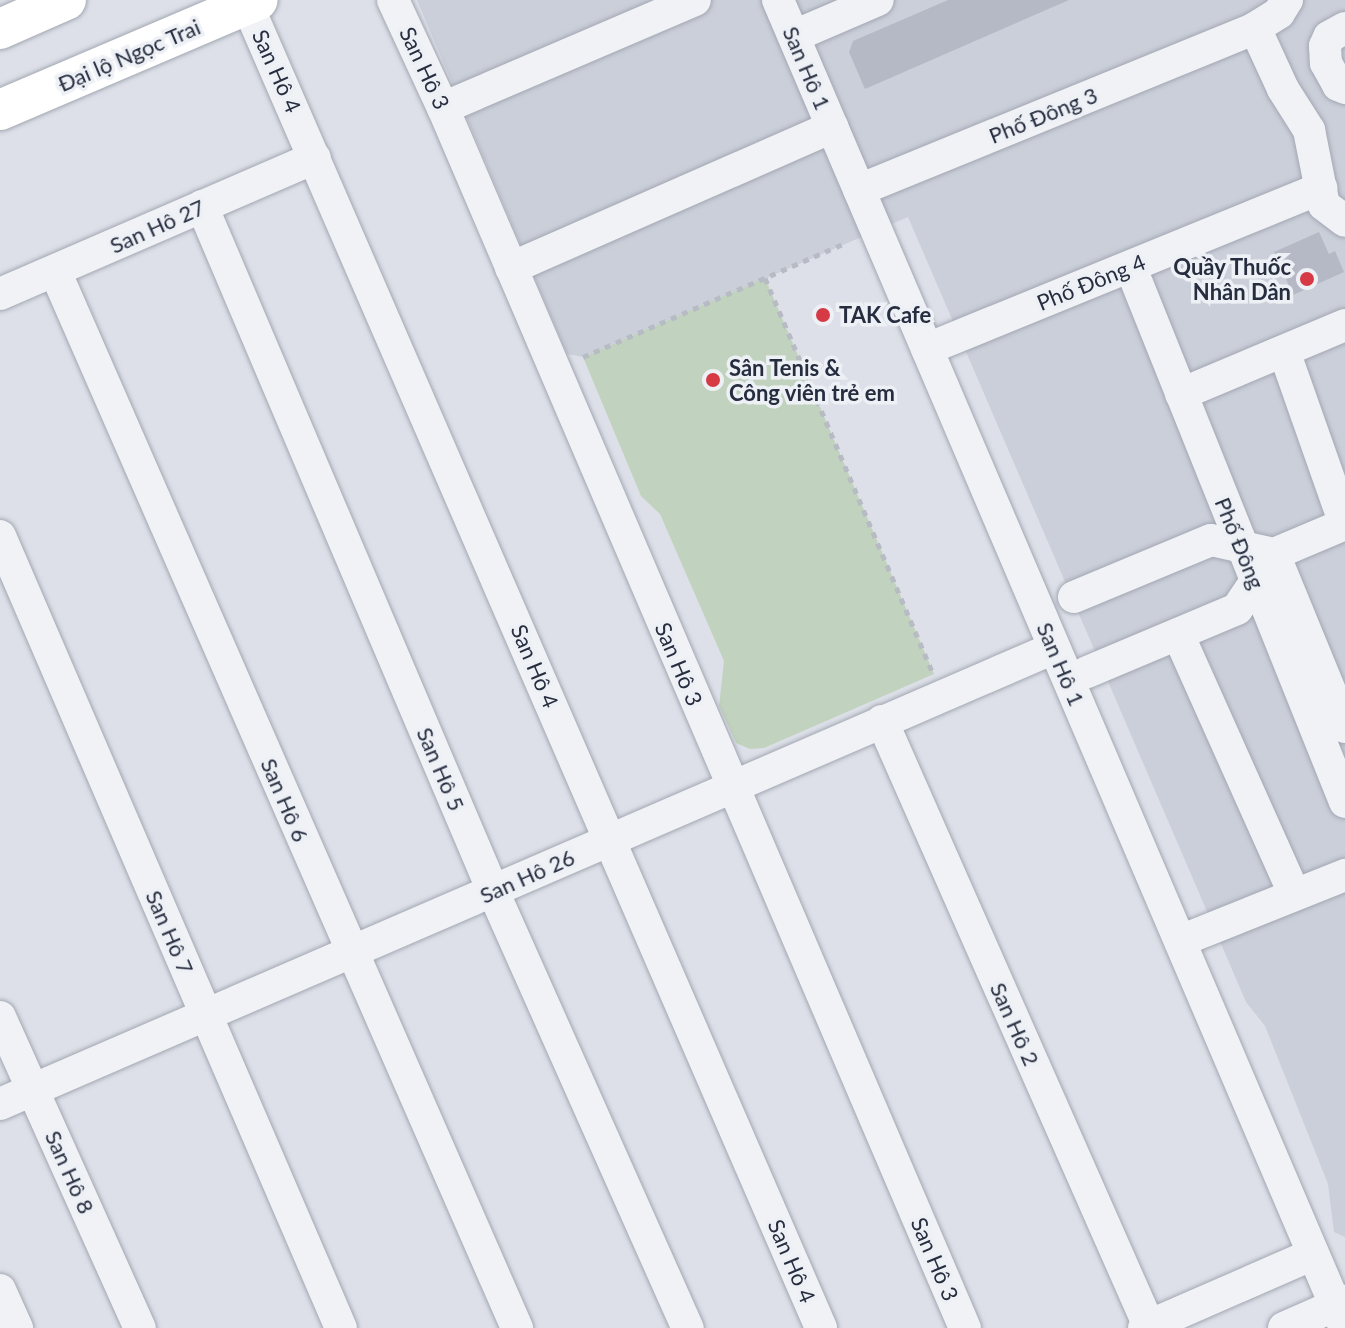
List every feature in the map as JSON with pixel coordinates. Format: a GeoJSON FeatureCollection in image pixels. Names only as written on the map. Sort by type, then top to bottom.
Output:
{"type":"FeatureCollection","features":[{"type":"Feature","properties":{"kind":"main road"},"geometry":{"type":"LineString","coordinates":[[0,29],[66,0]]}},
{"type":"Feature","properties":{"kind":"main road","name":"Đại lộ Ngọc Trai"},"geometry":{"type":"LineString","coordinates":[[0,110],[252,2]]}},
{"type":"Feature","properties":{"kind":"street","name":"San Hô 3"},"geometry":{"type":"LineString","coordinates":[[393,0],[443,108],[965,1328]]}},
{"type":"Feature","properties":{"kind":"street"},"geometry":{"type":"LineString","coordinates":[[443,108],[695,0]]}},
{"type":"Feature","properties":{"kind":"street","name":"San Hô 1"},"geometry":{"type":"LineString","coordinates":[[778,0],[1313,1254],[1342,1312]]}},
{"type":"Feature","properties":{"kind":"street"},"geometry":{"type":"LineString","coordinates":[[794,36],[878,0]]}},
{"type":"Feature","properties":{"kind":"street","name":"Phố Đông 3"},"geometry":{"type":"LineString","coordinates":[[859,190],[1241,34],[1279,13],[1287,0]]}},
{"type":"Feature","properties":{"kind":"street","name":"San Hô 4"},"geometry":{"type":"LineString","coordinates":[[252,2],[315,158],[821,1328]]}},
{"type":"Feature","properties":{"kind":"street"},"geometry":{"type":"LineString","coordinates":[[1345,28],[1329,37],[1325,46],[1326,63],[1338,85],[1345,88]]}},
{"type":"Feature","properties":{"kind":"street"},"geometry":{"type":"LineString","coordinates":[[1241,34],[1283,89],[1309,130],[1310,192],[1345,221]]}},
{"type":"Feature","properties":{"kind":"street"},"geometry":{"type":"LineString","coordinates":[[511,268],[832,127]]}},
{"type":"Feature","properties":{"kind":"street","name":"San Hô 27"},"geometry":{"type":"LineString","coordinates":[[0,294],[315,158]]}},
{"type":"Feature","properties":{"kind":"street","name":"Phố Đông 4"},"geometry":{"type":"LineString","coordinates":[[927,349],[1310,192]]}},
{"type":"Feature","properties":{"kind":"street","name":"San Hô 5"},"geometry":{"type":"LineString","coordinates":[[202,206],[493,891],[688,1328]]}},
{"type":"Feature","properties":{"kind":"street","name":"San Hô 6"},"geometry":{"type":"LineString","coordinates":[[55,271],[517,1328]]}},
{"type":"Feature","properties":{"kind":"street","name":"Phố Đông"},"geometry":{"type":"LineString","coordinates":[[1137,283],[1256,581],[1338,728],[1345,802]]}},
{"type":"Feature","properties":{"kind":"street"},"geometry":{"type":"LineString","coordinates":[[1181,394],[1345,325]]}},
{"type":"Feature","properties":{"kind":"street"},"geometry":{"type":"LineString","coordinates":[[1087,672],[1237,609],[1274,554],[1345,524],[1284,351]]}},
{"type":"Feature","properties":{"kind":"street","name":"San Hô 7"},"geometry":{"type":"LineString","coordinates":[[0,536],[341,1328]]}},
{"type":"Feature","properties":{"kind":"street"},"geometry":{"type":"LineString","coordinates":[[1074,597],[1211,540],[1274,554]]}},
{"type":"Feature","properties":{"kind":"street"},"geometry":{"type":"LineString","coordinates":[[1274,554],[1338,728]]}},
{"type":"Feature","properties":{"kind":"street"},"geometry":{"type":"LineString","coordinates":[[1178,634],[1288,880]]}},
{"type":"Feature","properties":{"kind":"street","name":"San Hô 26"},"geometry":{"type":"LineString","coordinates":[[0,1104],[34,1092],[1054,648]]}},
{"type":"Feature","properties":{"kind":"street","name":"San Hô 2"},"geometry":{"type":"LineString","coordinates":[[882,721],[1146,1327]]}},
{"type":"Feature","properties":{"kind":"street"},"geometry":{"type":"LineString","coordinates":[[1180,941],[1345,875]]}},
{"type":"Feature","properties":{"kind":"street","name":"San Hô 8"},"geometry":{"type":"LineString","coordinates":[[0,1017],[140,1328]]}},
{"type":"Feature","properties":{"kind":"street"},"geometry":{"type":"LineString","coordinates":[[1146,1327],[1313,1254]]}},
{"type":"Feature","properties":{"kind":"street"},"geometry":{"type":"LineString","coordinates":[[0,1290],[17,1328]]}},
{"type":"Feature","properties":{"kind":"street"},"geometry":{"type":"LineString","coordinates":[[1284,1328],[1342,1312]]}},
{"type":"Feature","properties":{"kind":"path"},"geometry":{"type":"LineString","coordinates":[[583,357],[845,243]]}},
{"type":"Feature","properties":{"kind":"path"},"geometry":{"type":"LineString","coordinates":[[765,278],[934,674]]}},
{"type":"Feature","properties":{"kind":"shaded area"},"geometry":{"type":"Polygon","coordinates":[[[417,0],[1345,0],[1345,1237],[1334,1232],[1328,1184],[1265,1026],[1246,1002],[908,217],[583,357],[567,354],[417,0]]]}},
{"type":"Feature","properties":{"kind":"green space"},"geometry":{"type":"Polygon","coordinates":[[[765,278],[934,674],[764,748],[750,749],[736,743],[719,706],[724,661],[660,514],[641,496],[583,357],[765,278]]]}},
{"type":"Feature","properties":{"kind":"building"},"geometry":{"type":"Polygon","coordinates":[[[948,0],[1069,0],[865,89],[849,52],[853,41],[948,0]]]}},
{"type":"Feature","properties":{"kind":"building"},"geometry":{"type":"Polygon","coordinates":[[[1319,232],[1329,254],[1335,251],[1344,272],[1293,295],[1274,252],[1319,232]]]}},
{"type":"Feature","properties":{"kind":"place","name":"Quầy Thuốc Nhân Dân"},"geometry":{"type":"Point","coordinates":[1307,279]}},
{"type":"Feature","properties":{"kind":"place","name":"TAK Cafe"},"geometry":{"type":"Point","coordinates":[823,315]}},
{"type":"Feature","properties":{"kind":"place","name":"Sân Tenis & Công viên trẻ em"},"geometry":{"type":"Point","coordinates":[713,380]}}]}
